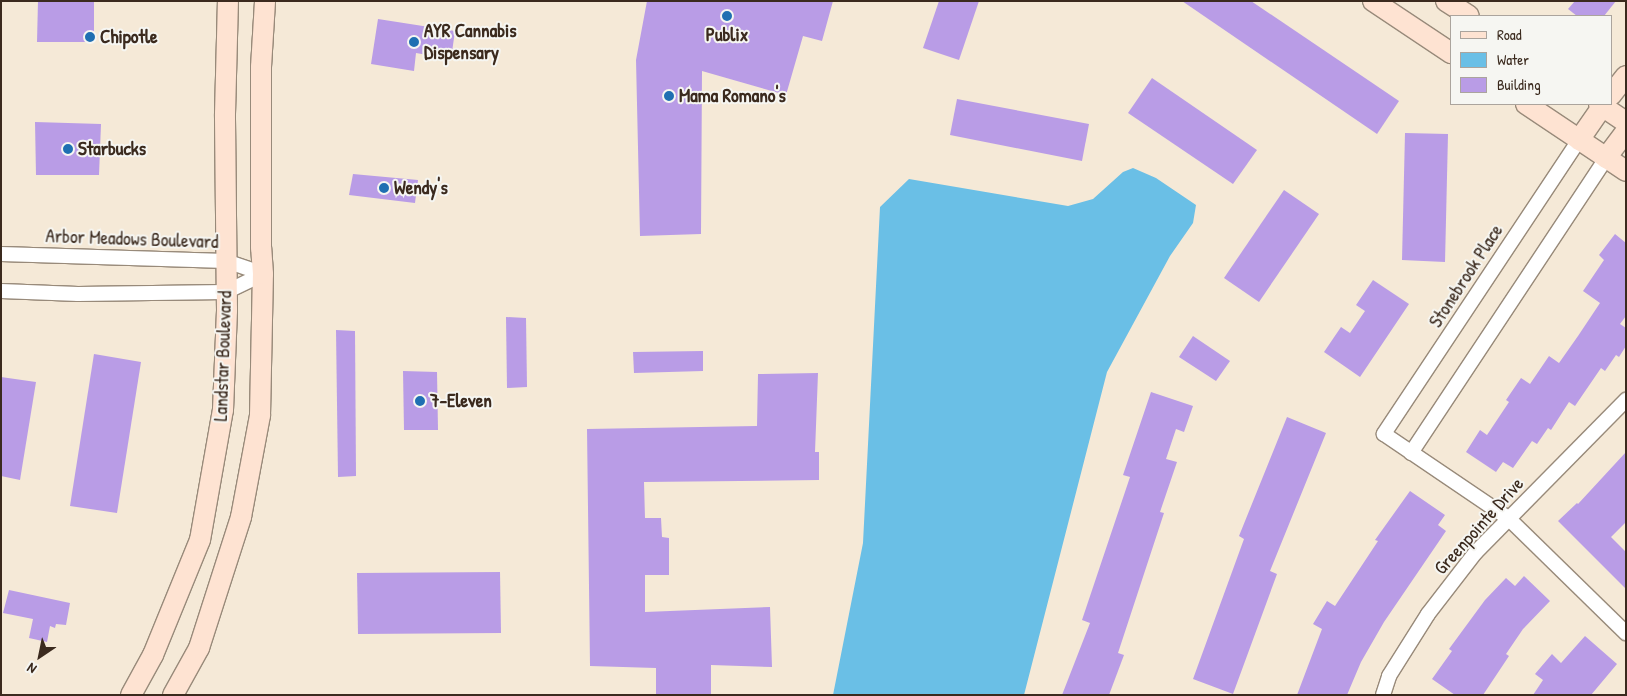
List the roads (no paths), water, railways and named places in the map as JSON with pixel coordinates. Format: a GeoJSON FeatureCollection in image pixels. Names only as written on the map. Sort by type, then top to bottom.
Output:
{"type":"FeatureCollection","features":[{"type":"Feature","properties":{"kind":"main road","name":"Landstar Boulevard"},"geometry":{"type":"LineString","coordinates":[[131,695],[153,655],[200,540],[223,410],[226,292],[225,114],[228,1]]}},
{"type":"Feature","properties":{"kind":"main road","name":"Landstar Boulevard"},"geometry":{"type":"LineString","coordinates":[[173,695],[199,648],[240,517],[260,415],[263,274],[261,248],[261,67],[265,1]]}},
{"type":"Feature","properties":{"kind":"main road"},"geometry":{"type":"LineString","coordinates":[[1374,1],[1450,52]]}},
{"type":"Feature","properties":{"kind":"main road"},"geometry":{"type":"LineString","coordinates":[[1446,1],[1467,15]]}},
{"type":"Feature","properties":{"kind":"main road"},"geometry":{"type":"LineString","coordinates":[[1612,93],[1626,76]]}},
{"type":"Feature","properties":{"kind":"main road"},"geometry":{"type":"LineString","coordinates":[[1527,105],[1626,171]]}},
{"type":"Feature","properties":{"kind":"main road"},"geometry":{"type":"LineString","coordinates":[[1579,140],[1602,105]]}},
{"type":"Feature","properties":{"kind":"main road"},"geometry":{"type":"LineString","coordinates":[[1607,105],[1626,122]]}},
{"type":"Feature","properties":{"kind":"main road"},"geometry":{"type":"LineString","coordinates":[[1606,158],[1626,131]]}},
{"type":"Feature","properties":{"kind":"street","name":"Stonebrook Place"},"geometry":{"type":"LineString","coordinates":[[1411,453],[1384,434],[1579,140]]}},
{"type":"Feature","properties":{"kind":"street"},"geometry":{"type":"LineString","coordinates":[[1606,158],[1411,453],[1508,518],[1626,633]]}},
{"type":"Feature","properties":{"kind":"street","name":"Arbor Meadows Boulevard"},"geometry":{"type":"LineString","coordinates":[[1,254],[226,260],[263,274]]}},
{"type":"Feature","properties":{"kind":"street"},"geometry":{"type":"LineString","coordinates":[[1,291],[78,294],[226,292],[263,274]]}},
{"type":"Feature","properties":{"kind":"street","name":"Greenpointe Drive"},"geometry":{"type":"LineString","coordinates":[[1383,695],[1389,676],[1428,614],[1476,552],[1626,400]]}},
{"type":"Feature","properties":{"kind":"water"},"geometry":{"type":"Polygon","coordinates":[[[1133,168],[1156,178],[1196,205],[1193,223],[1170,256],[1107,372],[1024,695],[833,695],[863,543],[880,207],[909,179],[1068,206],[1093,199],[1123,172],[1133,168]]]}},
{"type":"Feature","properties":{"kind":"place","name":"Publix"},"geometry":{"type":"Point","coordinates":[727,16]}},
{"type":"Feature","properties":{"kind":"place","name":"Chipotle"},"geometry":{"type":"Point","coordinates":[90,37]}},
{"type":"Feature","properties":{"kind":"place","name":"AYR Cannabis Dispensary"},"geometry":{"type":"Point","coordinates":[414,42]}},
{"type":"Feature","properties":{"kind":"place","name":"Mama Romano's"},"geometry":{"type":"Point","coordinates":[669,96]}},
{"type":"Feature","properties":{"kind":"place","name":"Starbucks"},"geometry":{"type":"Point","coordinates":[68,149]}},
{"type":"Feature","properties":{"kind":"place","name":"Wendy's"},"geometry":{"type":"Point","coordinates":[384,188]}},
{"type":"Feature","properties":{"kind":"place","name":"7-Eleven"},"geometry":{"type":"Point","coordinates":[420,401]}}]}
